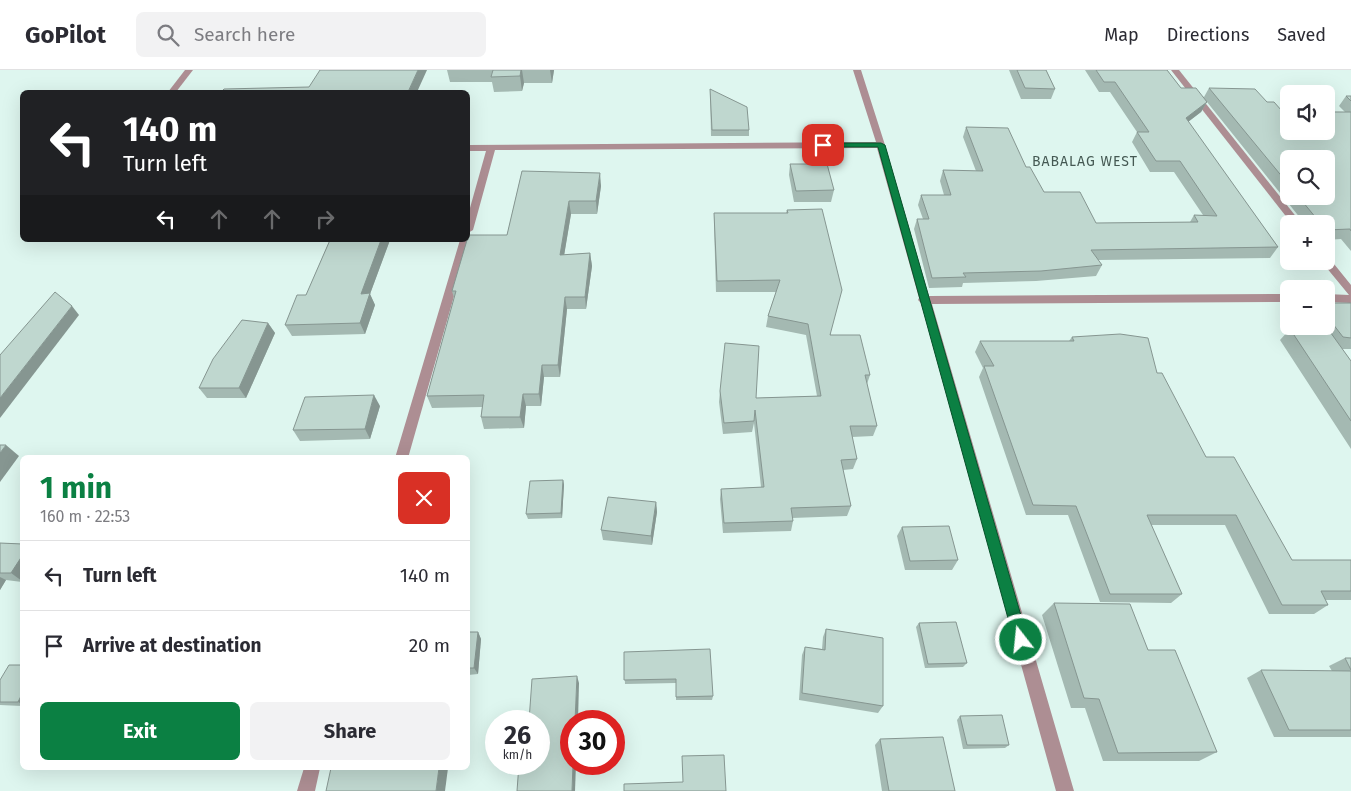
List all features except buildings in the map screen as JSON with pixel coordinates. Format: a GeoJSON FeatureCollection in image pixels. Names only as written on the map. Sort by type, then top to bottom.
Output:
{"type":"FeatureCollection","features":[{"type":"Feature","properties":{"kind":"street"},"geometry":{"type":"LineString","coordinates":[[174,90],[189,70]]}},
{"type":"Feature","properties":{"kind":"street"},"geometry":{"type":"LineString","coordinates":[[857,70],[881,145],[1065,791]]}},
{"type":"Feature","properties":{"kind":"street"},"geometry":{"type":"LineString","coordinates":[[1175,70],[1290,215]]}},
{"type":"Feature","properties":{"kind":"street"},"geometry":{"type":"LineString","coordinates":[[470,148],[881,145]]}},
{"type":"Feature","properties":{"kind":"street"},"geometry":{"type":"LineString","coordinates":[[470,223],[492,147]]}},
{"type":"Feature","properties":{"kind":"street"},"geometry":{"type":"LineString","coordinates":[[402,455],[464,242]]}},
{"type":"Feature","properties":{"kind":"street"},"geometry":{"type":"LineString","coordinates":[[1333,270],[1351,292]]}},
{"type":"Feature","properties":{"kind":"street"},"geometry":{"type":"LineString","coordinates":[[924,300],[1280,298]]}},
{"type":"Feature","properties":{"kind":"street"},"geometry":{"type":"LineString","coordinates":[[1335,298],[1351,298]]}},
{"type":"Feature","properties":{"kind":"street"},"geometry":{"type":"LineString","coordinates":[[306,791],[311,770]]}},
{"type":"Feature","properties":{"kind":"district","name":"BABALAG WEST"},"geometry":{"type":"Point","coordinates":[1085,161]}},
{"type":"Feature","properties":{"kind":"route"},"geometry":{"type":"LineString","coordinates":[[823,145],[881,145],[1021,640]]}}]}
